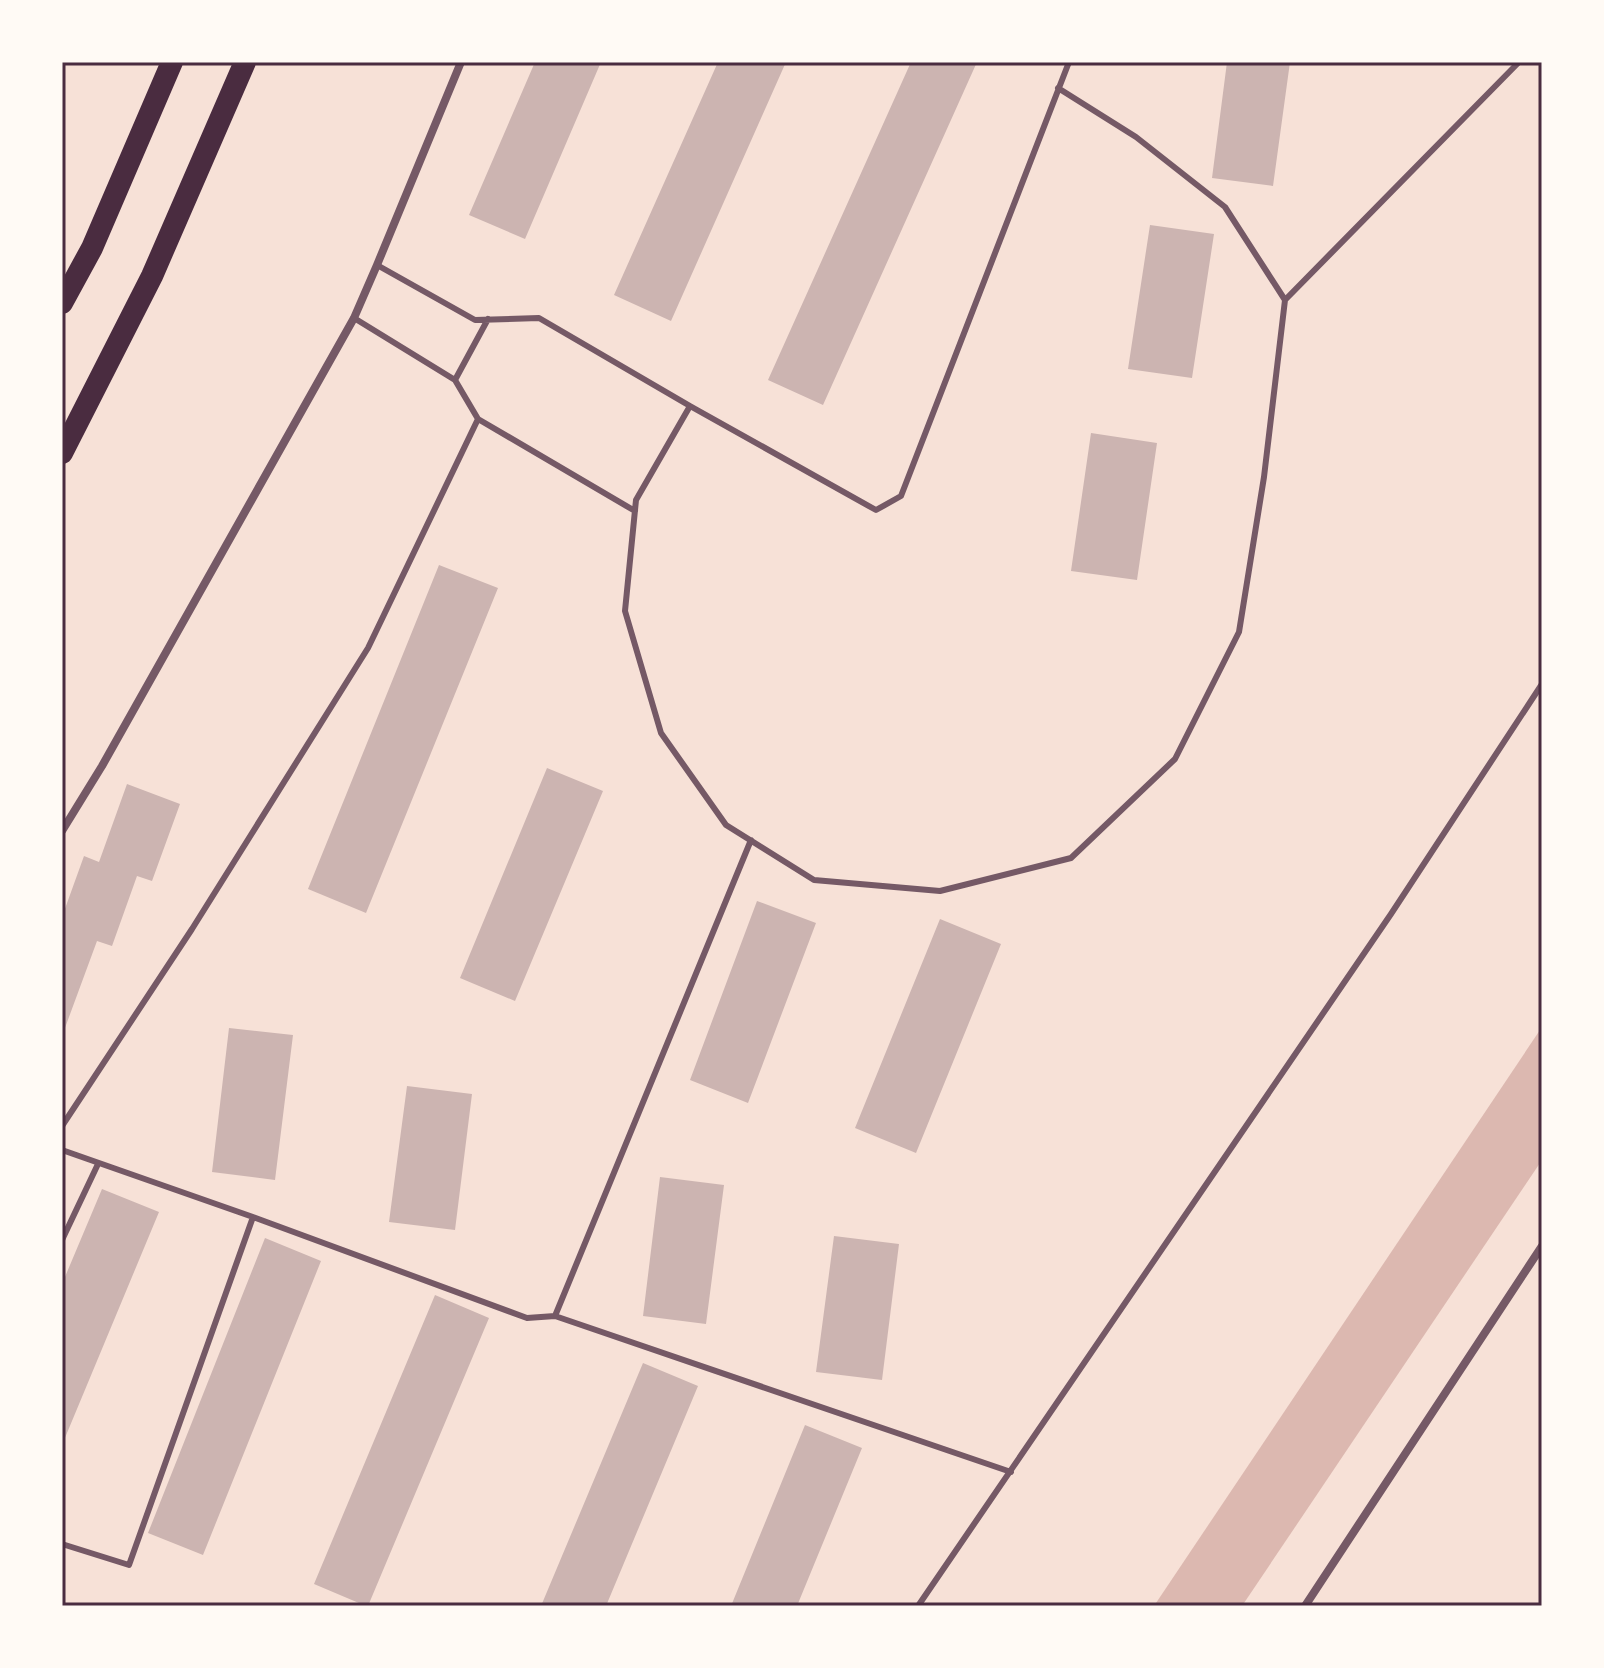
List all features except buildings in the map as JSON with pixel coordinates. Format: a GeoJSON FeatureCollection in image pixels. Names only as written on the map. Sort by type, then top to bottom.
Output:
{"type":"FeatureCollection","features":[{"type":"Feature","properties":{"kind":"highway"},"geometry":{"type":"LineString","coordinates":[[62,303],[92,248],[172,62]]}},
{"type":"Feature","properties":{"kind":"highway"},"geometry":{"type":"LineString","coordinates":[[62,453],[152,276],[245,62]]}},
{"type":"Feature","properties":{"kind":"street"},"geometry":{"type":"LineString","coordinates":[[62,831],[102,766],[354,318],[461,62]]}},
{"type":"Feature","properties":{"kind":"street"},"geometry":{"type":"LineString","coordinates":[[1305,1606],[1542,1246]]}},
{"type":"Feature","properties":{"kind":"lane"},"geometry":{"type":"LineString","coordinates":[[377,265],[475,320],[539,318],[876,510],[901,496],[1069,62]]}},
{"type":"Feature","properties":{"kind":"lane"},"geometry":{"type":"LineString","coordinates":[[690,406],[636,500],[625,611],[661,733],[726,825],[814,880],[940,891],[1071,858],[1175,759],[1239,632],[1264,477],[1285,300],[1519,62]]}},
{"type":"Feature","properties":{"kind":"lane"},"geometry":{"type":"LineString","coordinates":[[1058,88],[1136,137],[1225,207],[1285,300]]}},
{"type":"Feature","properties":{"kind":"lane"},"geometry":{"type":"LineString","coordinates":[[354,318],[455,380],[478,419],[635,511]]}},
{"type":"Feature","properties":{"kind":"lane"},"geometry":{"type":"LineString","coordinates":[[455,380],[488,319]]}},
{"type":"Feature","properties":{"kind":"lane"},"geometry":{"type":"LineString","coordinates":[[62,1126],[192,929],[368,648],[478,419]]}},
{"type":"Feature","properties":{"kind":"lane"},"geometry":{"type":"LineString","coordinates":[[918,1606],[1391,914],[1542,684]]}},
{"type":"Feature","properties":{"kind":"lane"},"geometry":{"type":"LineString","coordinates":[[555,1316],[751,840]]}},
{"type":"Feature","properties":{"kind":"lane"},"geometry":{"type":"LineString","coordinates":[[62,1150],[527,1318],[555,1316],[1011,1472]]}},
{"type":"Feature","properties":{"kind":"lane"},"geometry":{"type":"LineString","coordinates":[[62,1240],[98,1164]]}},
{"type":"Feature","properties":{"kind":"lane"},"geometry":{"type":"LineString","coordinates":[[62,1544],[129,1565],[253,1217]]}},
{"type":"Feature","properties":{"kind":"shaded area"},"geometry":{"type":"Polygon","coordinates":[[[1542,1027],[1542,1160],[1242,1606],[1154,1606],[1542,1027]]]}}]}
